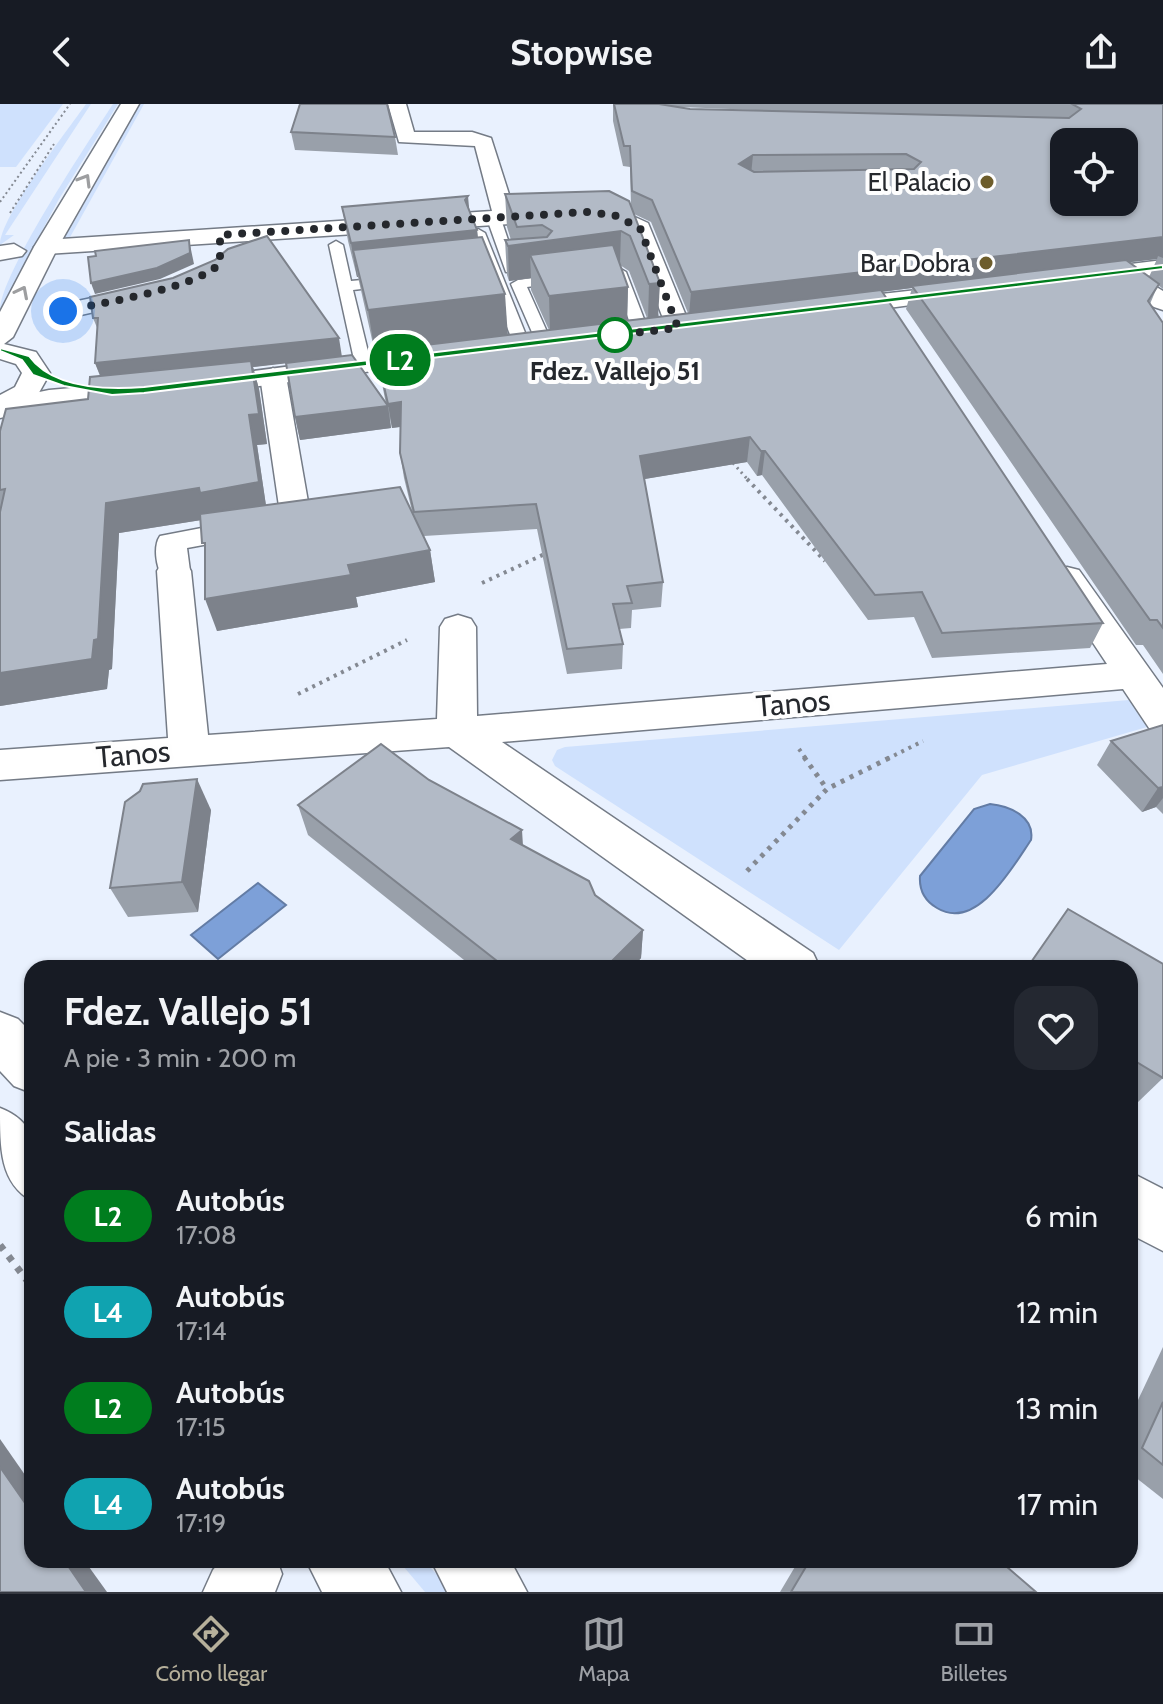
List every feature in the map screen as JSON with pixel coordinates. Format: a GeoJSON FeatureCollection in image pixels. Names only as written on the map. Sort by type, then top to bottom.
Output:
{"type":"FeatureCollection","features":[{"type":"Feature","properties":{"kind":"street"},"geometry":{"type":"LineString","coordinates":[[90,128],[106,104]]}},
{"type":"Feature","properties":{"kind":"street"},"geometry":{"type":"LineString","coordinates":[[0,337],[46,247],[130,104]]}},
{"type":"Feature","properties":{"kind":"street"},"geometry":{"type":"LineString","coordinates":[[397,104],[406,138],[472,138],[484,142],[492,221]]}},
{"type":"Feature","properties":{"kind":"street"},"geometry":{"type":"LineString","coordinates":[[46,247],[614,215],[640,228],[678,328]]}},
{"type":"Feature","properties":{"kind":"street"},"geometry":{"type":"LineString","coordinates":[[0,279],[7,252],[29,226]]}},
{"type":"Feature","properties":{"kind":"street"},"geometry":{"type":"LineString","coordinates":[[220,235],[220,263]]}},
{"type":"Feature","properties":{"kind":"street"},"geometry":{"type":"LineString","coordinates":[[1057,280],[1163,267]]}},
{"type":"Feature","properties":{"kind":"street"},"geometry":{"type":"LineString","coordinates":[[1120,272],[1160,311]]}},
{"type":"Feature","properties":{"kind":"street"},"geometry":{"type":"LineString","coordinates":[[63,311],[172,285]]}},
{"type":"Feature","properties":{"kind":"street"},"geometry":{"type":"LineString","coordinates":[[802,312],[992,288]]}},
{"type":"Feature","properties":{"kind":"street"},"geometry":{"type":"LineString","coordinates":[[885,301],[908,335]]}},
{"type":"Feature","properties":{"kind":"street"},"geometry":{"type":"LineString","coordinates":[[613,335],[709,324]]}},
{"type":"Feature","properties":{"kind":"street"},"geometry":{"type":"LineString","coordinates":[[490,349],[572,340]]}},
{"type":"Feature","properties":{"kind":"street"},"geometry":{"type":"LineString","coordinates":[[0,351],[26,358],[36,373],[68,384],[112,392]]}},
{"type":"Feature","properties":{"kind":"street"},"geometry":{"type":"LineString","coordinates":[[0,408],[112,392],[459,353]]}},
{"type":"Feature","properties":{"kind":"street"},"geometry":{"type":"LineString","coordinates":[[0,408],[26,392],[36,373]]}},
{"type":"Feature","properties":{"kind":"street"},"geometry":{"type":"LineString","coordinates":[[189,750],[171,542],[296,519],[273,376]]}},
{"type":"Feature","properties":{"kind":"street"},"geometry":{"type":"LineString","coordinates":[[1053,557],[1130,675],[1163,718]]}},
{"type":"Feature","properties":{"kind":"street"},"geometry":{"type":"LineString","coordinates":[[458,627],[457,732],[710,909],[776,960]]}},
{"type":"Feature","properties":{"kind":"street","name":"Tanos"},"geometry":{"type":"LineString","coordinates":[[0,765],[457,732],[1130,675]]}},
{"type":"Feature","properties":{"kind":"street"},"geometry":{"type":"LineString","coordinates":[[0,1035],[24,1060]]}},
{"type":"Feature","properties":{"kind":"street"},"geometry":{"type":"LineString","coordinates":[[0,1134],[24,1164]]}},
{"type":"Feature","properties":{"kind":"street"},"geometry":{"type":"LineString","coordinates":[[1138,1206],[1163,1223]]}},
{"type":"Feature","properties":{"kind":"street"},"geometry":{"type":"LineString","coordinates":[[346,1568],[366,1592]]}},
{"type":"Feature","properties":{"kind":"street"},"geometry":{"type":"LineString","coordinates":[[472,1568],[492,1592]]}},
{"type":"Feature","properties":{"kind":"lane"},"geometry":{"type":"LineString","coordinates":[[492,221],[485,271],[533,344]]}},
{"type":"Feature","properties":{"kind":"lane"},"geometry":{"type":"LineString","coordinates":[[492,221],[511,269],[619,272],[641,332]]}},
{"type":"Feature","properties":{"kind":"lane"},"geometry":{"type":"LineString","coordinates":[[336,245],[363,364]]}},
{"type":"Feature","properties":{"kind":"lane"},"geometry":{"type":"LineString","coordinates":[[604,261],[650,256]]}},
{"type":"Feature","properties":{"kind":"lane"},"geometry":{"type":"LineString","coordinates":[[533,344],[518,284],[580,272]]}},
{"type":"Feature","properties":{"kind":"lane"},"geometry":{"type":"LineString","coordinates":[[346,286],[405,280]]}},
{"type":"Feature","properties":{"kind":"path"},"geometry":{"type":"LineString","coordinates":[[0,202],[70,104]]}},
{"type":"Feature","properties":{"kind":"path"},"geometry":{"type":"LineString","coordinates":[[9,213],[56,142]]}},
{"type":"Feature","properties":{"kind":"path"},"geometry":{"type":"LineString","coordinates":[[733,463],[754,489],[795,524],[828,565]]}},
{"type":"Feature","properties":{"kind":"path"},"geometry":{"type":"LineString","coordinates":[[482,583],[555,549]]}},
{"type":"Feature","properties":{"kind":"path"},"geometry":{"type":"LineString","coordinates":[[252,745],[259,714],[420,633],[458,627]]}},
{"type":"Feature","properties":{"kind":"path"},"geometry":{"type":"LineString","coordinates":[[710,909],[827,789],[979,713],[970,688]]}},
{"type":"Feature","properties":{"kind":"path"},"geometry":{"type":"LineString","coordinates":[[0,1245],[24,1276]]}},
{"type":"Feature","properties":{"kind":"shaded area"},"geometry":{"type":"Polygon","coordinates":[[[0,104],[63,104],[16,167],[0,167],[0,104]]]}},
{"type":"Feature","properties":{"kind":"shaded area"},"geometry":{"type":"Polygon","coordinates":[[[86,104],[91,104],[5,235],[14,235],[0,245],[3,232],[22,195],[86,104]]]}},
{"type":"Feature","properties":{"kind":"shaded area"},"geometry":{"type":"Polygon","coordinates":[[[113,104],[118,104],[59,199],[0,310],[4,292],[29,239],[113,104]]]}},
{"type":"Feature","properties":{"kind":"shaded area"},"geometry":{"type":"Polygon","coordinates":[[[140,104],[144,104],[69,239],[60,236],[61,230],[70,229],[140,104]]]}},
{"type":"Feature","properties":{"kind":"shaded area"},"geometry":{"type":"Polygon","coordinates":[[[1129,700],[1147,727],[982,775],[839,950],[555,766],[552,760],[557,750],[565,747],[1129,700]]]}},
{"type":"Feature","properties":{"kind":"shaded area"},"geometry":{"type":"Polygon","coordinates":[[[405,1568],[431,1568],[452,1592],[425,1592],[405,1568]]]}},
{"type":"Feature","properties":{"kind":"water"},"geometry":{"type":"Polygon","coordinates":[[[990,804],[1020,814],[1029,825],[1031,840],[992,894],[979,904],[951,913],[937,908],[924,895],[920,876],[974,809],[990,804]]]}},
{"type":"Feature","properties":{"kind":"water"},"geometry":{"type":"Polygon","coordinates":[[[258,883],[286,905],[218,959],[191,935],[258,883]]]}},
{"type":"Feature","properties":{"kind":"building"},"geometry":{"type":"Polygon","coordinates":[[[300,104],[387,104],[395,137],[291,132],[300,104]]]}},
{"type":"Feature","properties":{"kind":"building"},"geometry":{"type":"Polygon","coordinates":[[[614,104],[659,104],[690,109],[1069,118],[1081,109],[1072,104],[1163,104],[1163,237],[691,292],[652,200],[632,191],[630,146],[624,146],[614,104]],[[906,154],[753,155],[739,164],[754,172],[914,169],[921,162],[906,154]]]}},
{"type":"Feature","properties":{"kind":"building"},"geometry":{"type":"Polygon","coordinates":[[[609,191],[629,201],[660,283],[649,284],[630,236],[621,231],[508,246],[505,240],[547,237],[552,231],[542,225],[517,227],[505,194],[609,191]]]}},
{"type":"Feature","properties":{"kind":"building"},"geometry":{"type":"Polygon","coordinates":[[[468,196],[465,200],[477,230],[351,243],[342,207],[468,196]]]}},
{"type":"Feature","properties":{"kind":"building"},"geometry":{"type":"Polygon","coordinates":[[[267,236],[339,338],[95,363],[98,318],[93,318],[90,297],[173,278],[215,260],[228,249],[267,236]]]}},
{"type":"Feature","properties":{"kind":"building"},"geometry":{"type":"Polygon","coordinates":[[[482,237],[505,294],[368,310],[353,250],[482,237]]]}},
{"type":"Feature","properties":{"kind":"building"},"geometry":{"type":"Polygon","coordinates":[[[189,240],[190,253],[157,268],[91,283],[88,257],[96,256],[95,251],[189,240]]]}},
{"type":"Feature","properties":{"kind":"building"},"geometry":{"type":"Polygon","coordinates":[[[613,245],[628,287],[549,296],[530,255],[613,245]]]}},
{"type":"Feature","properties":{"kind":"building"},"geometry":{"type":"Polygon","coordinates":[[[1126,260],[1159,284],[1148,301],[1163,323],[1163,628],[1157,620],[1150,620],[912,286],[1126,260]]]}},
{"type":"Feature","properties":{"kind":"building"},"geometry":{"type":"Polygon","coordinates":[[[881,290],[1103,623],[942,633],[922,592],[875,595],[765,451],[761,451],[750,437],[640,456],[663,582],[627,586],[632,603],[613,604],[623,644],[567,649],[536,504],[414,512],[400,453],[401,402],[388,404],[376,351],[881,290]]]}},
{"type":"Feature","properties":{"kind":"building"},"geometry":{"type":"Polygon","coordinates":[[[352,355],[388,406],[295,417],[286,363],[352,355]]]}},
{"type":"Feature","properties":{"kind":"building"},"geometry":{"type":"Polygon","coordinates":[[[251,361],[259,414],[249,415],[259,482],[200,493],[199,488],[106,503],[98,639],[94,640],[92,659],[0,673],[0,512],[5,489],[0,490],[0,431],[6,409],[88,399],[90,377],[251,361]]]}},
{"type":"Feature","properties":{"kind":"building"},"geometry":{"type":"Polygon","coordinates":[[[400,487],[430,550],[348,565],[351,575],[205,599],[205,543],[202,543],[200,514],[400,487]]]}},
{"type":"Feature","properties":{"kind":"building"},"geometry":{"type":"Polygon","coordinates":[[[1163,725],[1163,787],[1158,788],[1111,741],[1163,725]]]}},
{"type":"Feature","properties":{"kind":"building"},"geometry":{"type":"Polygon","coordinates":[[[381,744],[429,780],[522,830],[511,839],[589,881],[595,895],[643,930],[613,960],[496,960],[298,805],[381,744]]]}},
{"type":"Feature","properties":{"kind":"building"},"geometry":{"type":"Polygon","coordinates":[[[197,779],[182,882],[110,888],[125,802],[140,791],[143,784],[197,779]]]}},
{"type":"Feature","properties":{"kind":"building"},"geometry":{"type":"Polygon","coordinates":[[[1068,909],[1163,964],[1163,1078],[1138,1063],[1138,960],[1033,960],[1068,909]]]}},
{"type":"Feature","properties":{"kind":"building"},"geometry":{"type":"Polygon","coordinates":[[[1163,1402],[1163,1465],[1142,1448],[1163,1402]]]}},
{"type":"Feature","properties":{"kind":"building"},"geometry":{"type":"Polygon","coordinates":[[[0,1467],[24,1502],[24,1568],[70,1568],[86,1592],[0,1592],[0,1467]]]}},
{"type":"Feature","properties":{"kind":"building"},"geometry":{"type":"Polygon","coordinates":[[[805,1568],[1008,1568],[1036,1592],[791,1592],[805,1568]]]}},
{"type":"Feature","properties":{"kind":"bus line","name":"L2"},"geometry":{"type":"LineString","coordinates":[[0,351],[26,358],[34,365],[36,373],[68,384],[112,392],[144,390],[678,328],[1163,267]]}},
{"type":"Feature","properties":{"kind":"place","name":"El Palacio"},"geometry":{"type":"Point","coordinates":[987,182]}},
{"type":"Feature","properties":{"kind":"place","name":"Bar Dobra"},"geometry":{"type":"Point","coordinates":[986,263]}},
{"type":"Feature","properties":{"kind":"place","name":"Fdez. Vallejo 51"},"geometry":{"type":"Point","coordinates":[615,335]}},
{"type":"Feature","properties":{"kind":"route"},"geometry":{"type":"LineString","coordinates":[[63,311],[142,295],[210,272],[220,263],[220,235],[586,212],[614,215],[640,228],[678,328],[615,335]]}}]}
